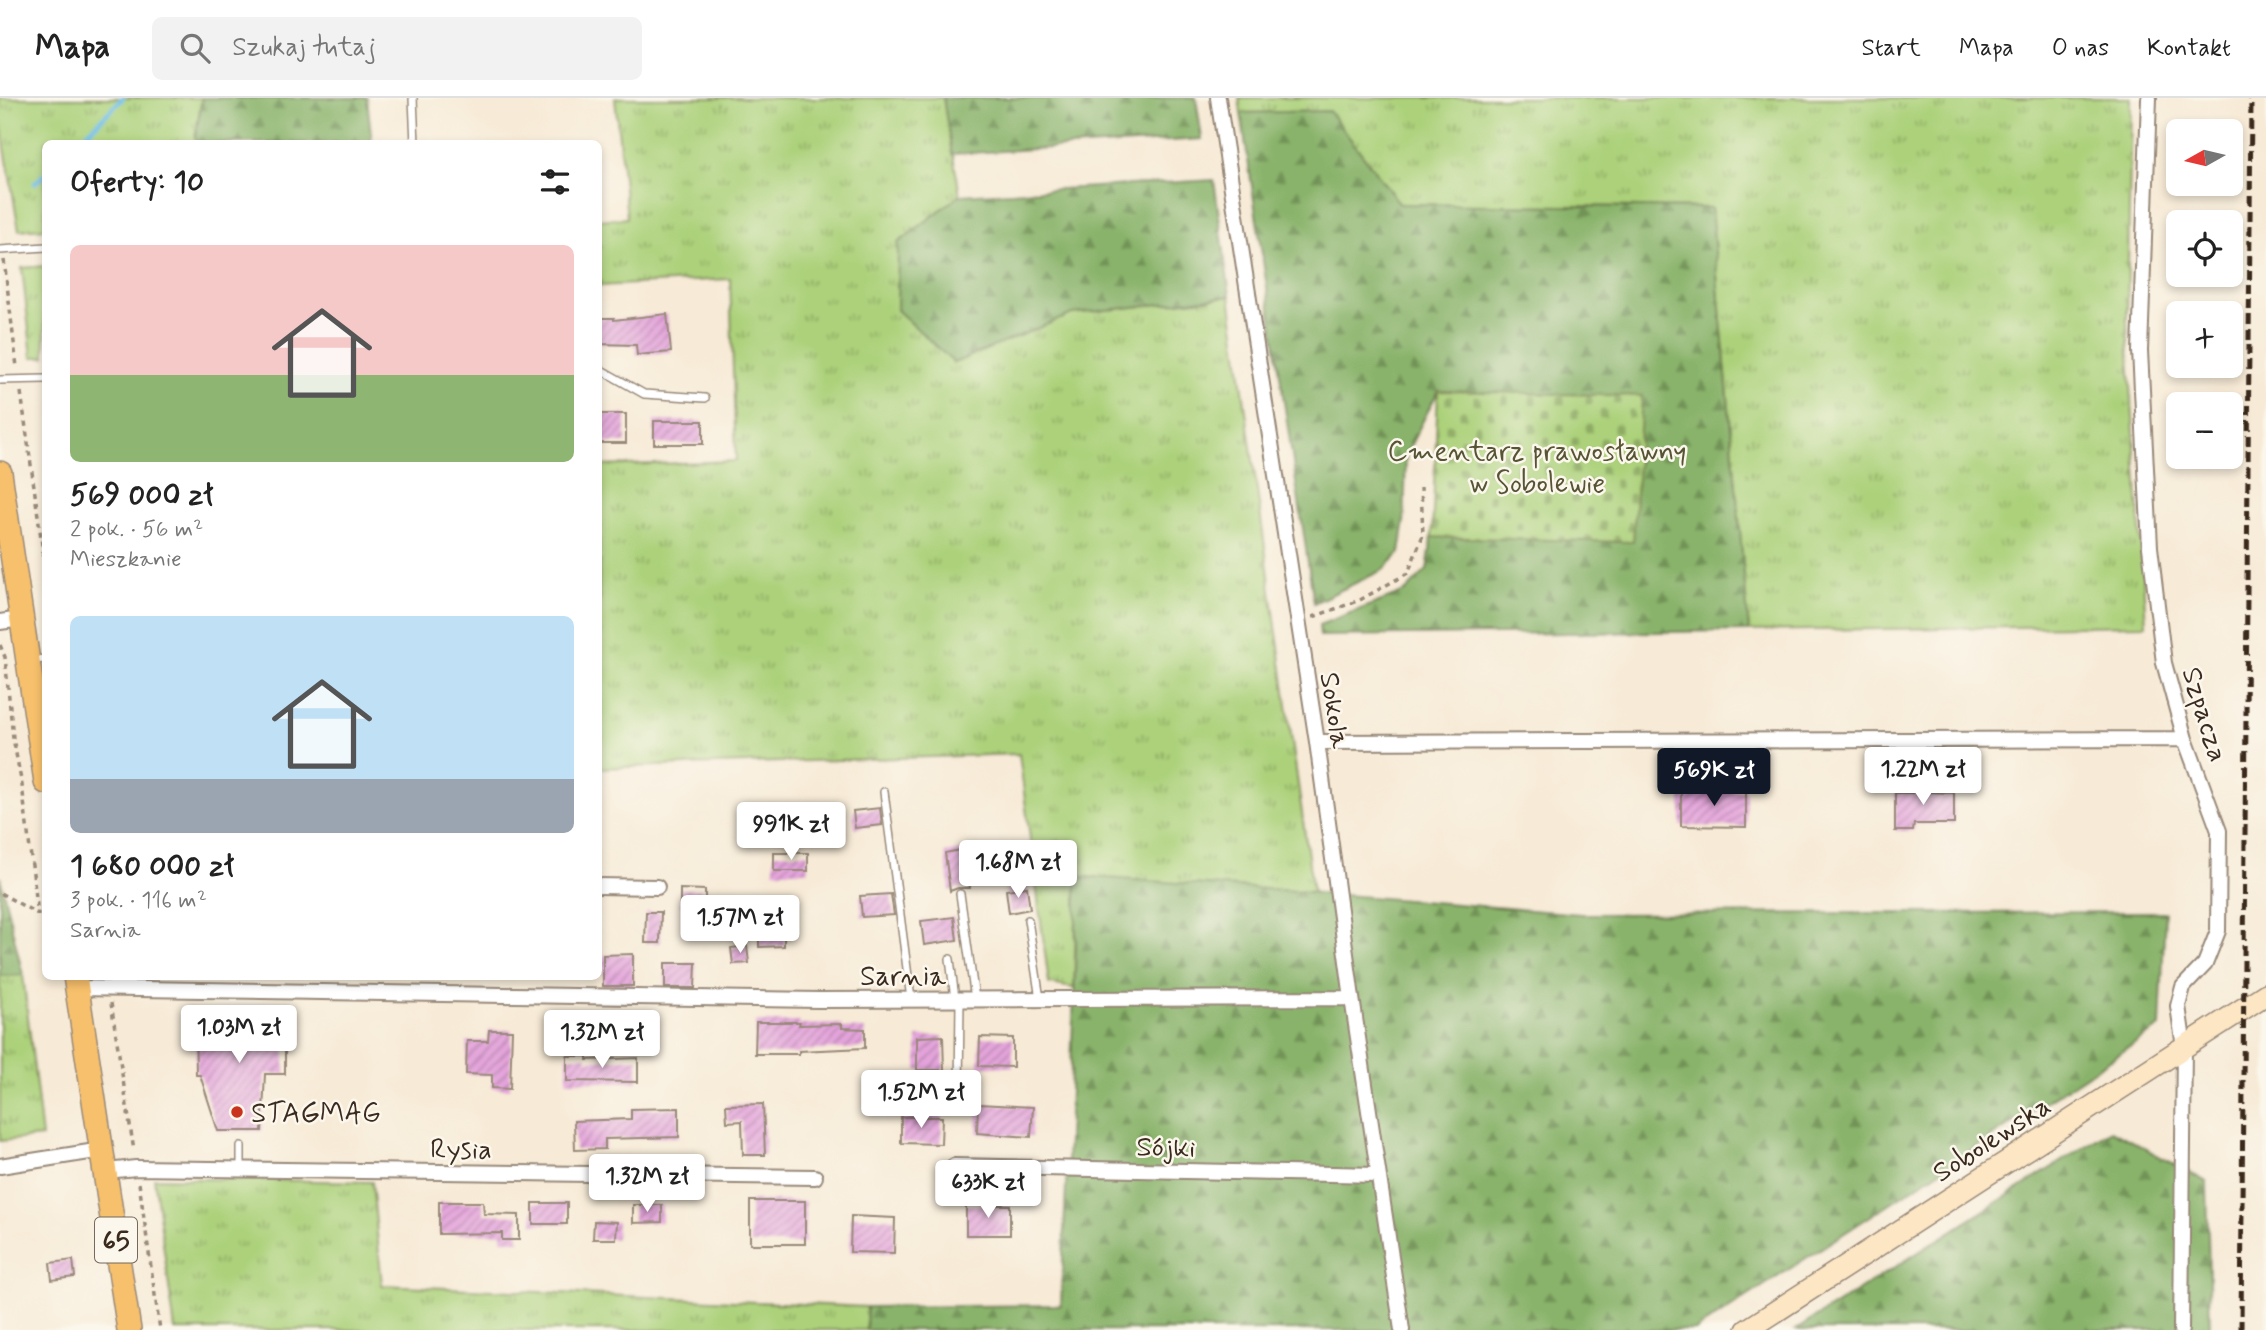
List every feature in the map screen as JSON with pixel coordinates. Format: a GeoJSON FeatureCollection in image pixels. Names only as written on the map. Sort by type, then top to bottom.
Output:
{"type":"FeatureCollection","features":[{"type":"Feature","properties":{"kind":"main road"},"geometry":{"type":"LineString","coordinates":[[0,473],[10,620],[36,659],[42,739]]}},
{"type":"Feature","properties":{"kind":"main road","name":"65"},"geometry":{"type":"LineString","coordinates":[[76,982],[129,1330]]}},
{"type":"Feature","properties":{"kind":"street","name":"Sokola"},"geometry":{"type":"LineString","coordinates":[[1218,98],[1317,742],[1402,1330]]}},
{"type":"Feature","properties":{"kind":"street","name":"Szpacza"},"geometry":{"type":"LineString","coordinates":[[2149,98],[2140,351],[2150,547],[2164,663],[2185,739],[2219,831],[2218,931],[2205,964],[2183,987],[2178,1006],[2184,1047],[2181,1330]]}},
{"type":"Feature","properties":{"kind":"street"},"geometry":{"type":"LineString","coordinates":[[1317,742],[2185,739]]}},
{"type":"Feature","properties":{"kind":"street"},"geometry":{"type":"LineString","coordinates":[[602,886],[657,887]]}},
{"type":"Feature","properties":{"kind":"street","name":"Sarnia"},"geometry":{"type":"LineString","coordinates":[[76,982],[912,1000],[1352,998]]}},
{"type":"Feature","properties":{"kind":"street","name":"Sobolewska"},"geometry":{"type":"LineString","coordinates":[[1747,1330],[2266,994]]}},
{"type":"Feature","properties":{"kind":"street","name":"Rysia"},"geometry":{"type":"LineString","coordinates":[[0,1166],[104,1161],[136,1168],[815,1177]]}},
{"type":"Feature","properties":{"kind":"street","name":"Sójki"},"geometry":{"type":"LineString","coordinates":[[954,1166],[1378,1175]]}},
{"type":"Feature","properties":{"kind":"lane"},"geometry":{"type":"LineString","coordinates":[[413,98],[415,140]]}},
{"type":"Feature","properties":{"kind":"lane"},"geometry":{"type":"LineString","coordinates":[[1,250],[42,247]]}},
{"type":"Feature","properties":{"kind":"lane"},"geometry":{"type":"LineString","coordinates":[[602,370],[644,394],[705,398]]}},
{"type":"Feature","properties":{"kind":"lane"},"geometry":{"type":"LineString","coordinates":[[0,380],[42,379]]}},
{"type":"Feature","properties":{"kind":"lane"},"geometry":{"type":"LineString","coordinates":[[884,792],[912,1000]]}},
{"type":"Feature","properties":{"kind":"lane"},"geometry":{"type":"LineString","coordinates":[[958,1095],[963,999],[960,894]]}},
{"type":"Feature","properties":{"kind":"lane"},"geometry":{"type":"LineString","coordinates":[[1028,920],[1040,999]]}},
{"type":"Feature","properties":{"kind":"lane"},"geometry":{"type":"LineString","coordinates":[[950,959],[963,999]]}},
{"type":"Feature","properties":{"kind":"lane"},"geometry":{"type":"LineString","coordinates":[[240,1146],[241,1170]]}},
{"type":"Feature","properties":{"kind":"path"},"geometry":{"type":"LineString","coordinates":[[1,250],[42,545]]}},
{"type":"Feature","properties":{"kind":"path"},"geometry":{"type":"LineString","coordinates":[[1297,623],[1360,600],[1408,573],[1423,535],[1421,486]]}},
{"type":"Feature","properties":{"kind":"path"},"geometry":{"type":"LineString","coordinates":[[0,645],[5,657],[13,738],[22,785],[38,914],[0,893]]}},
{"type":"Feature","properties":{"kind":"green space"},"geometry":{"type":"Polygon","coordinates":[[[0,98],[202,98],[195,138],[197,140],[42,140],[42,228],[19,230],[0,119],[0,98]]]}},
{"type":"Feature","properties":{"kind":"green space"},"geometry":{"type":"Polygon","coordinates":[[[202,98],[367,98],[372,140],[195,139],[202,98]]]}},
{"type":"Feature","properties":{"kind":"green space"},"geometry":{"type":"Polygon","coordinates":[[[615,98],[943,98],[960,195],[898,243],[953,363],[1072,314],[1230,296],[1313,892],[1077,877],[1074,988],[1049,984],[1019,754],[602,768],[602,466],[736,461],[730,279],[602,286],[602,220],[627,218],[615,98]]]}},
{"type":"Feature","properties":{"kind":"green space"},"geometry":{"type":"Polygon","coordinates":[[[943,98],[1196,98],[1202,139],[952,154],[943,98]]]}},
{"type":"Feature","properties":{"kind":"green space"},"geometry":{"type":"Polygon","coordinates":[[[1239,98],[2131,98],[2127,322],[2146,625],[1749,631],[1711,208],[1400,204],[1329,111],[1241,113],[1239,98]]]}},
{"type":"Feature","properties":{"kind":"green space"},"geometry":{"type":"Polygon","coordinates":[[[1329,111],[1400,204],[1711,208],[1749,631],[1320,636],[1319,625],[1405,592],[1427,570],[1432,537],[1633,542],[1642,396],[1438,391],[1406,454],[1404,527],[1400,553],[1383,570],[1314,603],[1241,113],[1329,111]]]}},
{"type":"Feature","properties":{"kind":"green space"},"geometry":{"type":"Polygon","coordinates":[[[1214,180],[1230,296],[1072,314],[954,363],[897,310],[898,243],[960,195],[1214,180]]]}},
{"type":"Feature","properties":{"kind":"green space"},"geometry":{"type":"Polygon","coordinates":[[[42,266],[42,357],[32,357],[22,268],[42,266]]]}},
{"type":"Feature","properties":{"kind":"green space","name":"Cmentarz prawosławny w Sobolewie"},"geometry":{"type":"Polygon","coordinates":[[[1438,391],[1642,396],[1633,542],[1432,537],[1438,391]]]}},
{"type":"Feature","properties":{"kind":"green space"},"geometry":{"type":"Polygon","coordinates":[[[1076,876],[1581,914],[2165,912],[2160,1027],[1696,1330],[866,1330],[867,1307],[1061,1305],[1076,948],[1076,876]]]}},
{"type":"Feature","properties":{"kind":"green space"},"geometry":{"type":"Polygon","coordinates":[[[0,877],[23,975],[0,976],[0,877]]]}},
{"type":"Feature","properties":{"kind":"green space"},"geometry":{"type":"Polygon","coordinates":[[[23,975],[42,1137],[0,1141],[0,976],[23,975]]]}},
{"type":"Feature","properties":{"kind":"green space"},"geometry":{"type":"Polygon","coordinates":[[[2111,1130],[2207,1182],[2210,1330],[1796,1330],[2111,1130]]]}},
{"type":"Feature","properties":{"kind":"green space"},"geometry":{"type":"Polygon","coordinates":[[[154,1178],[372,1182],[382,1285],[867,1307],[866,1330],[175,1330],[154,1178]]]}},
{"type":"Feature","properties":{"kind":"building"},"geometry":{"type":"Polygon","coordinates":[[[667,314],[671,352],[637,355],[636,345],[602,344],[602,318],[614,320],[667,314]]]}},
{"type":"Feature","properties":{"kind":"building"},"geometry":{"type":"Polygon","coordinates":[[[602,414],[626,414],[626,443],[602,443],[602,414]]]}},
{"type":"Feature","properties":{"kind":"building"},"geometry":{"type":"Polygon","coordinates":[[[654,421],[703,421],[703,444],[654,444],[654,421]]]}},
{"type":"Feature","properties":{"kind":"building"},"geometry":{"type":"Polygon","coordinates":[[[1912,781],[1930,781],[1930,792],[1954,793],[1954,824],[1914,824],[1913,831],[1895,831],[1895,793],[1912,793],[1912,781]]]}},
{"type":"Feature","properties":{"kind":"building"},"geometry":{"type":"Polygon","coordinates":[[[1681,790],[1746,791],[1746,827],[1681,826],[1681,790]]]}},
{"type":"Feature","properties":{"kind":"building"},"geometry":{"type":"Polygon","coordinates":[[[880,808],[882,825],[855,828],[853,811],[880,808]]]}},
{"type":"Feature","properties":{"kind":"building"},"geometry":{"type":"Polygon","coordinates":[[[965,849],[970,888],[950,891],[945,853],[965,849]]]}},
{"type":"Feature","properties":{"kind":"building"},"geometry":{"type":"Polygon","coordinates":[[[774,853],[808,853],[808,871],[774,871],[774,853]]]}},
{"type":"Feature","properties":{"kind":"building"},"geometry":{"type":"Polygon","coordinates":[[[1027,887],[1030,909],[1009,913],[1006,890],[1027,887]]]}},
{"type":"Feature","properties":{"kind":"building"},"geometry":{"type":"Polygon","coordinates":[[[680,889],[705,890],[705,906],[680,906],[680,889]]]}},
{"type":"Feature","properties":{"kind":"building"},"geometry":{"type":"Polygon","coordinates":[[[891,894],[894,915],[862,917],[860,896],[891,894]]]}},
{"type":"Feature","properties":{"kind":"building"},"geometry":{"type":"Polygon","coordinates":[[[646,912],[661,912],[660,943],[645,943],[646,912]]]}},
{"type":"Feature","properties":{"kind":"building"},"geometry":{"type":"Polygon","coordinates":[[[954,917],[957,940],[924,945],[921,921],[954,917]]]}},
{"type":"Feature","properties":{"kind":"building"},"geometry":{"type":"Polygon","coordinates":[[[759,921],[784,921],[784,946],[759,947],[759,921]]]}},
{"type":"Feature","properties":{"kind":"building"},"geometry":{"type":"Polygon","coordinates":[[[747,946],[749,963],[733,964],[731,948],[747,946]]]}},
{"type":"Feature","properties":{"kind":"building"},"geometry":{"type":"Polygon","coordinates":[[[633,954],[633,986],[603,986],[603,955],[633,954]]]}},
{"type":"Feature","properties":{"kind":"building"},"geometry":{"type":"Polygon","coordinates":[[[665,963],[696,963],[695,988],[665,988],[665,963]]]}},
{"type":"Feature","properties":{"kind":"building"},"geometry":{"type":"Polygon","coordinates":[[[285,1014],[285,1074],[265,1074],[262,1131],[218,1131],[200,1075],[196,1075],[195,1015],[285,1014]]]}},
{"type":"Feature","properties":{"kind":"building"},"geometry":{"type":"Polygon","coordinates":[[[756,1022],[842,1024],[842,1028],[865,1029],[865,1048],[799,1051],[799,1054],[755,1054],[756,1022]]]}},
{"type":"Feature","properties":{"kind":"building"},"geometry":{"type":"Polygon","coordinates":[[[489,1030],[512,1030],[510,1089],[492,1088],[492,1075],[466,1074],[467,1041],[488,1041],[489,1030]]]}},
{"type":"Feature","properties":{"kind":"building"},"geometry":{"type":"Polygon","coordinates":[[[943,1036],[944,1070],[917,1070],[917,1037],[943,1036]]]}},
{"type":"Feature","properties":{"kind":"building"},"geometry":{"type":"Polygon","coordinates":[[[980,1037],[1013,1038],[1013,1067],[979,1066],[980,1037]]]}},
{"type":"Feature","properties":{"kind":"building"},"geometry":{"type":"Polygon","coordinates":[[[567,1056],[587,1056],[587,1060],[638,1058],[638,1082],[567,1081],[567,1056]]]}},
{"type":"Feature","properties":{"kind":"building"},"geometry":{"type":"Polygon","coordinates":[[[763,1104],[765,1155],[743,1155],[742,1121],[727,1122],[726,1105],[763,1104]]]}},
{"type":"Feature","properties":{"kind":"building"},"geometry":{"type":"Polygon","coordinates":[[[978,1104],[1033,1107],[1031,1137],[977,1133],[978,1104]]]}},
{"type":"Feature","properties":{"kind":"building"},"geometry":{"type":"Polygon","coordinates":[[[679,1108],[679,1137],[605,1139],[605,1149],[575,1150],[574,1121],[631,1119],[631,1109],[679,1108]]]}},
{"type":"Feature","properties":{"kind":"building"},"geometry":{"type":"Polygon","coordinates":[[[901,1117],[942,1117],[941,1144],[901,1143],[901,1117]]]}},
{"type":"Feature","properties":{"kind":"building"},"geometry":{"type":"Polygon","coordinates":[[[750,1201],[805,1201],[805,1244],[750,1244],[750,1201]]]}},
{"type":"Feature","properties":{"kind":"building"},"geometry":{"type":"Polygon","coordinates":[[[439,1202],[483,1202],[484,1214],[519,1215],[519,1240],[502,1240],[502,1233],[439,1234],[439,1202]]]}},
{"type":"Feature","properties":{"kind":"building"},"geometry":{"type":"Polygon","coordinates":[[[533,1203],[567,1203],[567,1224],[533,1224],[533,1203]]]}},
{"type":"Feature","properties":{"kind":"building"},"geometry":{"type":"Polygon","coordinates":[[[633,1205],[662,1205],[662,1222],[633,1223],[633,1205]]]}},
{"type":"Feature","properties":{"kind":"building"},"geometry":{"type":"Polygon","coordinates":[[[966,1205],[1010,1205],[1010,1235],[966,1235],[966,1205]]]}},
{"type":"Feature","properties":{"kind":"building"},"geometry":{"type":"Polygon","coordinates":[[[851,1216],[895,1218],[894,1253],[850,1252],[851,1216]]]}},
{"type":"Feature","properties":{"kind":"building"},"geometry":{"type":"Polygon","coordinates":[[[594,1221],[617,1222],[616,1239],[593,1239],[594,1221]]]}},
{"type":"Feature","properties":{"kind":"building"},"geometry":{"type":"Polygon","coordinates":[[[73,1260],[75,1277],[52,1280],[50,1263],[73,1260]]]}},
{"type":"Feature","properties":{"kind":"waterway"},"geometry":{"type":"LineString","coordinates":[[80,140],[123,98]]}},
{"type":"Feature","properties":{"kind":"waterway"},"geometry":{"type":"LineString","coordinates":[[35,183],[42,177]]}},
{"type":"Feature","properties":{"kind":"railway"},"geometry":{"type":"LineString","coordinates":[[2241,1330],[2251,98]]}},
{"type":"Feature","properties":{"kind":"place","name":"STAGMAG"},"geometry":{"type":"Point","coordinates":[237,1112]}}]}
